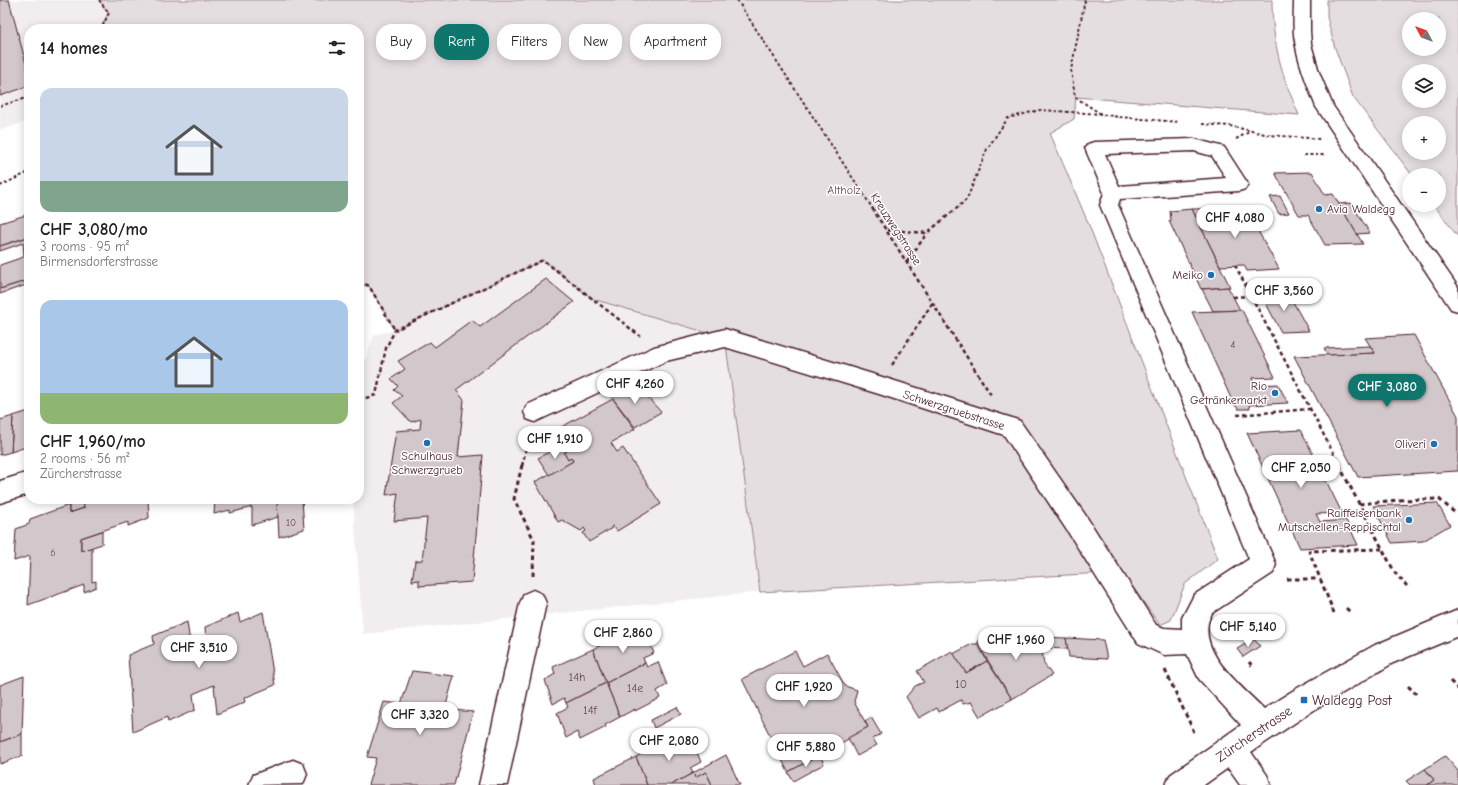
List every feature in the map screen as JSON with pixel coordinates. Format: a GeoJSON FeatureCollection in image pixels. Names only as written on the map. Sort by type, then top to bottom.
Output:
{"type":"FeatureCollection","features":[{"type":"Feature","properties":{"kind":"main road"},"geometry":{"type":"LineString","coordinates":[[1302,0],[1302,34],[1311,70],[1325,107],[1458,303]]}},
{"type":"Feature","properties":{"kind":"main road"},"geometry":{"type":"LineString","coordinates":[[1113,193],[1239,184],[1218,151],[1194,144],[1094,148],[1113,193],[1109,204],[1264,564],[1204,604],[1195,618],[1195,640],[1201,658],[1208,670],[1262,727]]}},
{"type":"Feature","properties":{"kind":"main road","name":"Schwerzgruebstrasse"},"geometry":{"type":"LineString","coordinates":[[535,412],[662,353],[726,338],[1012,428],[1077,524],[1147,634],[1152,638]]}},
{"type":"Feature","properties":{"kind":"main road"},"geometry":{"type":"LineString","coordinates":[[0,492],[24,485]]}},
{"type":"Feature","properties":{"kind":"main road"},"geometry":{"type":"LineString","coordinates":[[493,785],[533,604]]}},
{"type":"Feature","properties":{"kind":"main road","name":"Zürcherstrasse"},"geometry":{"type":"LineString","coordinates":[[1180,785],[1262,727],[1304,700],[1384,654],[1458,623]]}},
{"type":"Feature","properties":{"kind":"main road"},"geometry":{"type":"LineString","coordinates":[[1152,638],[1174,643],[1195,640]]}},
{"type":"Feature","properties":{"kind":"main road"},"geometry":{"type":"LineString","coordinates":[[1231,749],[1257,785]]}},
{"type":"Feature","properties":{"kind":"main road"},"geometry":{"type":"LineString","coordinates":[[263,785],[293,774]]}},
{"type":"Feature","properties":{"kind":"path"},"geometry":{"type":"LineString","coordinates":[[99,0],[108,13],[103,24]]}},
{"type":"Feature","properties":{"kind":"path","name":"Kreuzwegstrasse"},"geometry":{"type":"LineString","coordinates":[[737,0],[887,230],[1012,428]]}},
{"type":"Feature","properties":{"kind":"path"},"geometry":{"type":"LineString","coordinates":[[1085,0],[1071,70],[1075,97],[1101,114]]}},
{"type":"Feature","properties":{"kind":"path"},"geometry":{"type":"LineString","coordinates":[[0,106],[24,99]]}},
{"type":"Feature","properties":{"kind":"path"},"geometry":{"type":"LineString","coordinates":[[907,262],[927,233],[967,199],[987,149],[1008,118],[1040,110],[1101,114],[1184,123]]}},
{"type":"Feature","properties":{"kind":"path"},"geometry":{"type":"LineString","coordinates":[[1200,124],[1230,126],[1269,135],[1346,140]]}},
{"type":"Feature","properties":{"kind":"path"},"geometry":{"type":"LineString","coordinates":[[1304,155],[1326,155]]}},
{"type":"Feature","properties":{"kind":"path"},"geometry":{"type":"LineString","coordinates":[[0,186],[24,174]]}},
{"type":"Feature","properties":{"kind":"path"},"geometry":{"type":"LineString","coordinates":[[887,230],[927,233]]}},
{"type":"Feature","properties":{"kind":"path"},"geometry":{"type":"LineString","coordinates":[[364,399],[376,395],[386,348],[395,330],[543,260],[662,353]]}},
{"type":"Feature","properties":{"kind":"path"},"geometry":{"type":"LineString","coordinates":[[1235,266],[1382,549],[1395,573],[1407,586]]}},
{"type":"Feature","properties":{"kind":"path"},"geometry":{"type":"LineString","coordinates":[[364,284],[369,286],[395,330]]}},
{"type":"Feature","properties":{"kind":"path"},"geometry":{"type":"LineString","coordinates":[[1233,297],[1250,296]]}},
{"type":"Feature","properties":{"kind":"path"},"geometry":{"type":"LineString","coordinates":[[879,385],[933,302]]}},
{"type":"Feature","properties":{"kind":"path"},"geometry":{"type":"LineString","coordinates":[[1237,415],[1310,409]]}},
{"type":"Feature","properties":{"kind":"path"},"geometry":{"type":"LineString","coordinates":[[533,604],[534,540],[514,499],[535,412]]}},
{"type":"Feature","properties":{"kind":"path"},"geometry":{"type":"LineString","coordinates":[[1359,504],[1439,499],[1454,512]]}},
{"type":"Feature","properties":{"kind":"path"},"geometry":{"type":"LineString","coordinates":[[1334,613],[1308,551],[1382,549]]}},
{"type":"Feature","properties":{"kind":"path"},"geometry":{"type":"LineString","coordinates":[[1346,608],[1350,612]]}},
{"type":"Feature","properties":{"kind":"path"},"geometry":{"type":"LineString","coordinates":[[1152,638],[1156,657],[1166,671],[1194,732]]}},
{"type":"Feature","properties":{"kind":"path"},"geometry":{"type":"LineString","coordinates":[[1248,662],[1252,667]]}},
{"type":"Feature","properties":{"kind":"path"},"geometry":{"type":"LineString","coordinates":[[1450,681],[1458,689]]}},
{"type":"Feature","properties":{"kind":"path"},"geometry":{"type":"LineString","coordinates":[[1408,686],[1416,694]]}},
{"type":"Feature","properties":{"kind":"shaded area"},"geometry":{"type":"Polygon","coordinates":[[[0,0],[99,0],[109,13],[104,24],[24,24],[24,123],[0,130],[0,0]]]}},
{"type":"Feature","properties":{"kind":"shaded area"},"geometry":{"type":"Polygon","coordinates":[[[543,260],[593,299],[725,338],[760,592],[363,634],[353,504],[364,504],[364,364],[374,335],[395,330],[543,260]]]}},
{"type":"Feature","properties":{"kind":"green space","name":"Altholz"},"geometry":{"type":"Polygon","coordinates":[[[99,0],[1272,0],[1272,16],[1279,59],[1299,115],[1076,97],[1074,119],[1050,133],[1089,225],[1218,559],[1185,584],[1171,620],[1160,625],[1122,572],[760,592],[725,338],[593,299],[543,260],[395,330],[369,286],[364,286],[364,24],[103,24],[108,13],[99,0]]]}},
{"type":"Feature","properties":{"kind":"green space"},"geometry":{"type":"Polygon","coordinates":[[[1327,0],[1458,0],[1458,237],[1439,212],[1446,212],[1446,168],[1407,168],[1353,97],[1335,48],[1327,17],[1327,0]]]}},
{"type":"Feature","properties":{"kind":"building"},"geometry":{"type":"Polygon","coordinates":[[[0,0],[9,0],[24,56],[24,88],[0,96],[0,0]]]}},
{"type":"Feature","properties":{"kind":"building","name":"Avia Waldegg"},"geometry":{"type":"Polygon","coordinates":[[[1312,172],[1325,195],[1333,194],[1363,244],[1325,245],[1308,215],[1299,215],[1275,173],[1312,172]]]}},
{"type":"Feature","properties":{"kind":"building"},"geometry":{"type":"Polygon","coordinates":[[[1280,196],[1289,213],[1279,214],[1270,197],[1280,196]]]}},
{"type":"Feature","properties":{"kind":"building"},"geometry":{"type":"Polygon","coordinates":[[[1351,203],[1370,233],[1357,234],[1339,204],[1351,203]]]}},
{"type":"Feature","properties":{"kind":"building"},"geometry":{"type":"Polygon","coordinates":[[[1238,208],[1251,218],[1279,269],[1247,271],[1244,265],[1220,266],[1192,209],[1238,208]]]}},
{"type":"Feature","properties":{"kind":"building"},"geometry":{"type":"Polygon","coordinates":[[[1192,209],[1230,287],[1201,289],[1169,221],[1171,221],[1170,211],[1192,209]]]}},
{"type":"Feature","properties":{"kind":"building"},"geometry":{"type":"Polygon","coordinates":[[[24,216],[24,238],[0,246],[0,223],[24,216]]]}},
{"type":"Feature","properties":{"kind":"building"},"geometry":{"type":"Polygon","coordinates":[[[24,238],[24,256],[23,243],[0,251],[0,246],[24,238]]]}},
{"type":"Feature","properties":{"kind":"building"},"geometry":{"type":"Polygon","coordinates":[[[24,257],[24,282],[0,289],[0,265],[24,257]]]}},
{"type":"Feature","properties":{"kind":"building","name":"Schulhaus Schwerzgrueb"},"geometry":{"type":"Polygon","coordinates":[[[546,279],[574,302],[456,390],[464,400],[458,457],[483,455],[472,582],[419,586],[419,580],[412,581],[415,561],[422,560],[427,518],[394,521],[398,493],[386,495],[396,431],[420,429],[421,419],[411,422],[393,403],[402,396],[394,390],[398,386],[391,379],[405,369],[398,361],[430,342],[435,347],[472,320],[480,327],[546,279]]]}},
{"type":"Feature","properties":{"kind":"building"},"geometry":{"type":"Polygon","coordinates":[[[24,282],[24,286],[0,294],[0,289],[24,282]]]}},
{"type":"Feature","properties":{"kind":"building"},"geometry":{"type":"Polygon","coordinates":[[[1228,287],[1240,310],[1213,311],[1202,289],[1228,287]]]}},
{"type":"Feature","properties":{"kind":"building"},"geometry":{"type":"Polygon","coordinates":[[[1287,291],[1309,331],[1281,332],[1260,292],[1287,291]]]}},
{"type":"Feature","properties":{"kind":"building"},"geometry":{"type":"Polygon","coordinates":[[[1242,310],[1275,377],[1252,378],[1255,385],[1278,384],[1288,403],[1249,405],[1250,409],[1238,409],[1234,405],[1192,312],[1242,310]]]}},
{"type":"Feature","properties":{"kind":"building"},"geometry":{"type":"Polygon","coordinates":[[[1414,335],[1458,416],[1458,471],[1358,477],[1294,356],[1375,353],[1365,338],[1414,335]]]}},
{"type":"Feature","properties":{"kind":"building"},"geometry":{"type":"Polygon","coordinates":[[[1370,346],[1375,353],[1328,355],[1324,348],[1370,346]]]}},
{"type":"Feature","properties":{"kind":"building"},"geometry":{"type":"Polygon","coordinates":[[[634,383],[661,412],[635,427],[610,395],[634,383]]]}},
{"type":"Feature","properties":{"kind":"building"},"geometry":{"type":"Polygon","coordinates":[[[613,399],[635,429],[611,443],[617,452],[623,448],[661,504],[617,531],[613,526],[589,542],[583,533],[586,531],[584,528],[581,531],[562,520],[558,522],[535,482],[573,461],[571,458],[568,460],[564,453],[567,451],[554,431],[613,399]]]}},
{"type":"Feature","properties":{"kind":"building"},"geometry":{"type":"Polygon","coordinates":[[[24,413],[24,448],[11,452],[13,416],[24,413]]]}},
{"type":"Feature","properties":{"kind":"building"},"geometry":{"type":"Polygon","coordinates":[[[13,416],[11,452],[0,455],[0,420],[13,416]]]}},
{"type":"Feature","properties":{"kind":"building"},"geometry":{"type":"Polygon","coordinates":[[[1301,430],[1342,513],[1316,514],[1320,522],[1346,520],[1358,545],[1300,548],[1247,433],[1301,430]]]}},
{"type":"Feature","properties":{"kind":"building"},"geometry":{"type":"Polygon","coordinates":[[[563,444],[567,451],[564,453],[568,460],[571,458],[573,461],[549,475],[538,458],[563,444]]]}},
{"type":"Feature","properties":{"kind":"building"},"geometry":{"type":"Polygon","coordinates":[[[1437,503],[1450,525],[1423,541],[1392,543],[1373,506],[1437,503]]]}},
{"type":"Feature","properties":{"kind":"building"},"geometry":{"type":"Polygon","coordinates":[[[69,504],[84,504],[84,508],[69,513],[69,504]]]}},
{"type":"Feature","properties":{"kind":"building"},"geometry":{"type":"Polygon","coordinates":[[[84,504],[148,504],[149,518],[128,526],[128,522],[81,538],[81,551],[92,547],[92,582],[96,581],[96,587],[84,592],[84,585],[28,605],[30,556],[14,561],[16,529],[29,524],[30,519],[69,505],[69,513],[84,508],[84,504]]]}},
{"type":"Feature","properties":{"kind":"building"},"geometry":{"type":"Polygon","coordinates":[[[215,504],[277,504],[278,517],[252,525],[252,507],[230,513],[230,510],[214,514],[215,504]]]}},
{"type":"Feature","properties":{"kind":"building"},"geometry":{"type":"Polygon","coordinates":[[[277,504],[302,504],[304,529],[279,537],[277,504]]]}},
{"type":"Feature","properties":{"kind":"building"},"geometry":{"type":"Polygon","coordinates":[[[102,531],[102,544],[81,551],[81,538],[102,531]]]}},
{"type":"Feature","properties":{"kind":"building"},"geometry":{"type":"Polygon","coordinates":[[[263,612],[275,685],[244,698],[245,702],[217,714],[214,685],[193,694],[195,710],[168,722],[167,717],[133,732],[128,655],[154,644],[153,636],[187,622],[191,649],[206,642],[205,627],[238,613],[240,622],[263,612]]]}},
{"type":"Feature","properties":{"kind":"building"},"geometry":{"type":"Polygon","coordinates":[[[631,629],[633,635],[644,630],[654,653],[643,658],[645,663],[606,683],[593,649],[631,629]]]}},
{"type":"Feature","properties":{"kind":"building"},"geometry":{"type":"Polygon","coordinates":[[[984,635],[1040,637],[1044,664],[1052,675],[1012,699],[978,645],[978,642],[984,635]]]}},
{"type":"Feature","properties":{"kind":"building"},"geometry":{"type":"Polygon","coordinates":[[[1040,637],[1066,638],[1068,649],[1041,648],[1040,637]]]}},
{"type":"Feature","properties":{"kind":"building"},"geometry":{"type":"Polygon","coordinates":[[[1066,638],[1103,640],[1107,659],[1069,657],[1066,638]]]}},
{"type":"Feature","properties":{"kind":"building"},"geometry":{"type":"Polygon","coordinates":[[[1254,639],[1260,646],[1243,657],[1237,649],[1254,639]]]}},
{"type":"Feature","properties":{"kind":"building"},"geometry":{"type":"Polygon","coordinates":[[[972,644],[978,644],[987,661],[966,673],[953,654],[972,644]]]}},
{"type":"Feature","properties":{"kind":"building"},"geometry":{"type":"Polygon","coordinates":[[[593,649],[606,683],[566,703],[564,698],[553,704],[545,680],[555,674],[553,667],[593,649]]]}},
{"type":"Feature","properties":{"kind":"building"},"geometry":{"type":"Polygon","coordinates":[[[795,651],[803,666],[827,653],[845,686],[857,690],[854,702],[868,727],[820,756],[788,772],[742,679],[795,651]]]}},
{"type":"Feature","properties":{"kind":"building"},"geometry":{"type":"Polygon","coordinates":[[[952,651],[966,673],[987,661],[1012,699],[980,717],[971,702],[963,704],[961,700],[939,712],[937,708],[919,718],[906,697],[915,686],[924,682],[917,671],[952,651]]]}},
{"type":"Feature","properties":{"kind":"building"},"geometry":{"type":"Polygon","coordinates":[[[658,662],[667,685],[657,691],[660,698],[620,717],[606,683],[645,663],[647,667],[658,662]]]}},
{"type":"Feature","properties":{"kind":"building"},"geometry":{"type":"Polygon","coordinates":[[[412,671],[454,676],[445,709],[473,712],[454,785],[368,785],[376,758],[367,757],[384,702],[401,704],[412,671]]]}},
{"type":"Feature","properties":{"kind":"building"},"geometry":{"type":"Polygon","coordinates":[[[24,676],[22,734],[0,742],[0,685],[24,676]]]}},
{"type":"Feature","properties":{"kind":"building"},"geometry":{"type":"Polygon","coordinates":[[[606,683],[620,717],[605,725],[606,727],[580,740],[577,732],[566,738],[557,713],[568,707],[566,703],[606,683]]]}},
{"type":"Feature","properties":{"kind":"building"},"geometry":{"type":"Polygon","coordinates":[[[677,707],[681,714],[654,728],[651,720],[677,707]]]}},
{"type":"Feature","properties":{"kind":"building"},"geometry":{"type":"Polygon","coordinates":[[[871,717],[881,734],[873,739],[877,745],[857,756],[848,738],[868,727],[865,721],[871,717]]]}},
{"type":"Feature","properties":{"kind":"building"},"geometry":{"type":"Polygon","coordinates":[[[22,734],[22,756],[0,764],[0,742],[22,734]]]}},
{"type":"Feature","properties":{"kind":"building"},"geometry":{"type":"Polygon","coordinates":[[[676,734],[679,742],[690,736],[701,762],[690,768],[693,773],[671,785],[647,785],[636,757],[676,734]]]}},
{"type":"Feature","properties":{"kind":"building"},"geometry":{"type":"Polygon","coordinates":[[[726,755],[740,785],[712,785],[706,772],[695,778],[693,773],[726,755]]]}},
{"type":"Feature","properties":{"kind":"building"},"geometry":{"type":"Polygon","coordinates":[[[820,755],[824,764],[793,781],[788,772],[820,755]]]}},
{"type":"Feature","properties":{"kind":"building"},"geometry":{"type":"Polygon","coordinates":[[[1445,756],[1458,771],[1458,785],[1427,785],[1434,780],[1425,769],[1445,756]]]}},
{"type":"Feature","properties":{"kind":"building"},"geometry":{"type":"Polygon","coordinates":[[[636,757],[647,785],[596,785],[594,778],[636,757]]]}},
{"type":"Feature","properties":{"kind":"building"},"geometry":{"type":"Polygon","coordinates":[[[1425,769],[1434,780],[1427,785],[1410,785],[1406,781],[1425,769]]]}},
{"type":"Feature","properties":{"kind":"building"},"geometry":{"type":"Polygon","coordinates":[[[706,772],[712,785],[671,785],[693,773],[695,778],[706,772]]]}},
{"type":"Feature","properties":{"kind":"place","name":"Avia Waldegg"},"geometry":{"type":"Point","coordinates":[1319,209]}},
{"type":"Feature","properties":{"kind":"place","name":"Meiko"},"geometry":{"type":"Point","coordinates":[1211,275]}},
{"type":"Feature","properties":{"kind":"place","name":"Rio Getränkemarkt"},"geometry":{"type":"Point","coordinates":[1275,393]}},
{"type":"Feature","properties":{"kind":"place","name":"Schulhaus Schwerzgrueb"},"geometry":{"type":"Point","coordinates":[427,443]}},
{"type":"Feature","properties":{"kind":"place","name":"Oliveri"},"geometry":{"type":"Point","coordinates":[1434,444]}},
{"type":"Feature","properties":{"kind":"place","name":"Raiffeisenbank Mutschellen-Reppischtal"},"geometry":{"type":"Point","coordinates":[1409,520]}},
{"type":"Feature","properties":{"kind":"place","name":"Waldegg Post"},"geometry":{"type":"Point","coordinates":[1304,700]}}]}
